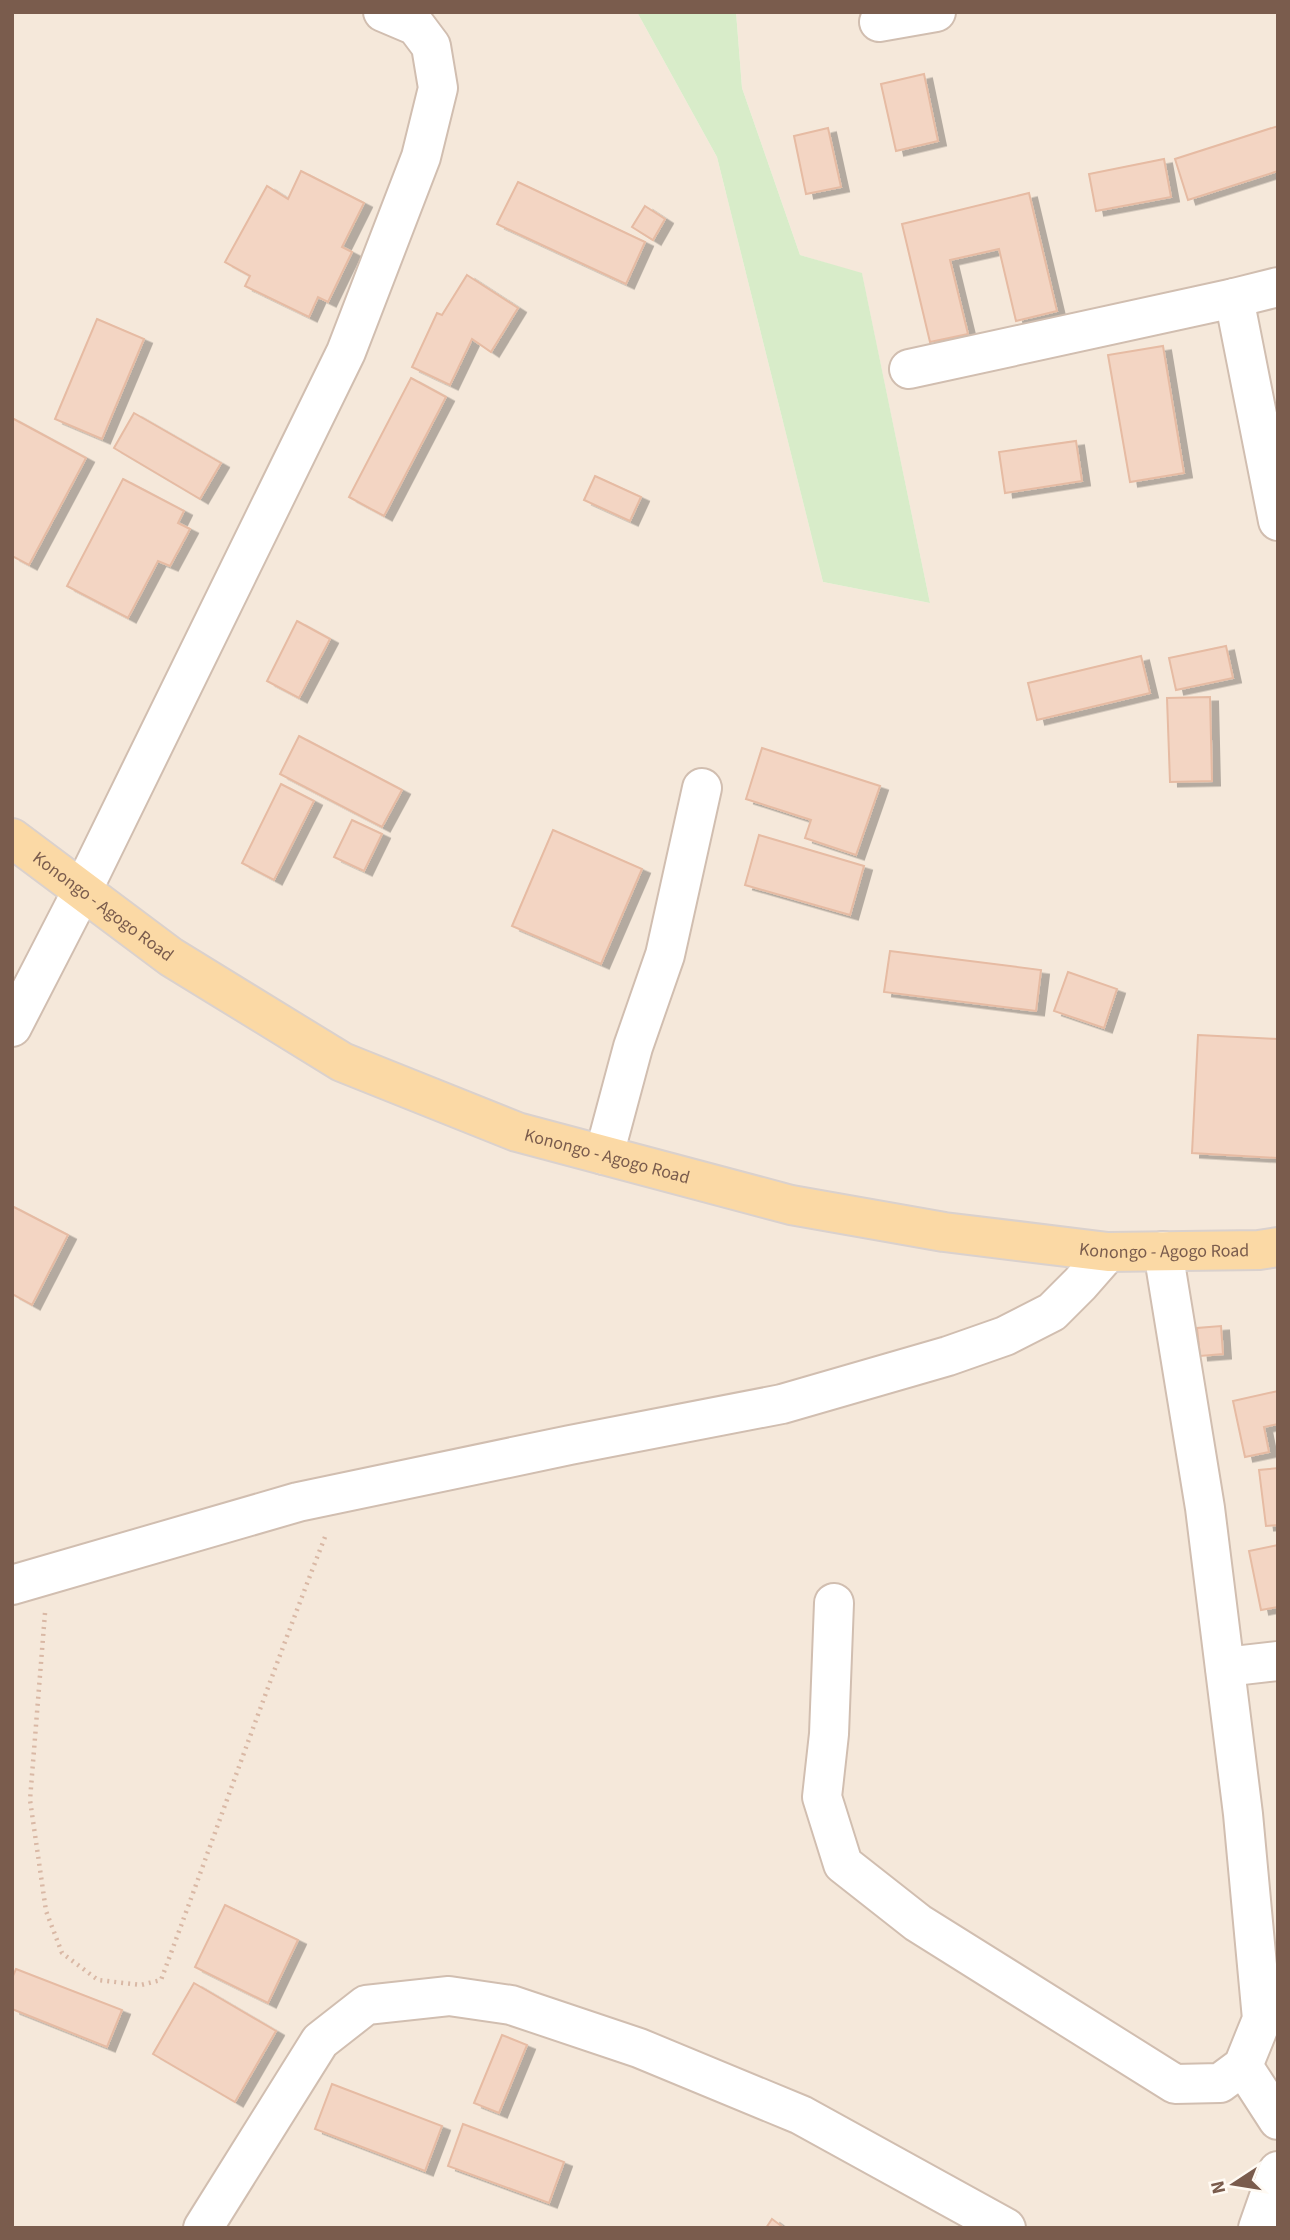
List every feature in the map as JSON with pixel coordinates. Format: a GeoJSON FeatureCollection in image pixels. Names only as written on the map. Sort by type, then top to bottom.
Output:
{"type":"FeatureCollection","features":[{"type":"Feature","properties":{"kind":"main road","name":"Konongo - Agogo Road"},"geometry":{"type":"LineString","coordinates":[[12,838],[170,957],[342,1062],[517,1132],[791,1205],[944,1232],[1108,1252],[1259,1250],[1278,1247]]}},
{"type":"Feature","properties":{"kind":"street"},"geometry":{"type":"LineString","coordinates":[[12,1027],[82,891],[346,352],[421,158],[438,88],[431,47],[416,26],[383,12]]}},
{"type":"Feature","properties":{"kind":"street"},"geometry":{"type":"LineString","coordinates":[[879,22],[936,12]]}},
{"type":"Feature","properties":{"kind":"street"},"geometry":{"type":"LineString","coordinates":[[909,369],[1278,287]]}},
{"type":"Feature","properties":{"kind":"street"},"geometry":{"type":"LineString","coordinates":[[1234,298],[1278,521]]}},
{"type":"Feature","properties":{"kind":"street"},"geometry":{"type":"LineString","coordinates":[[604,1155],[633,1047],[665,955],[702,788]]}},
{"type":"Feature","properties":{"kind":"street"},"geometry":{"type":"LineString","coordinates":[[834,1603],[829,1734],[821,1797],[843,1864],[918,1923],[1175,2084],[1220,2083],[1243,2066],[1262,2019],[1243,1814],[1205,1508],[1163,1251]]}},
{"type":"Feature","properties":{"kind":"street"},"geometry":{"type":"LineString","coordinates":[[12,1585],[298,1502],[570,1444],[782,1404],[948,1356],[1005,1336],[1052,1312],[1108,1252]]}},
{"type":"Feature","properties":{"kind":"street"},"geometry":{"type":"LineString","coordinates":[[1225,1667],[1278,1661]]}},
{"type":"Feature","properties":{"kind":"street"},"geometry":{"type":"LineString","coordinates":[[203,2228],[320,2041],[366,2005],[449,1996],[512,2005],[639,2048],[789,2110],[1006,2228]]}},
{"type":"Feature","properties":{"kind":"street"},"geometry":{"type":"LineString","coordinates":[[1243,2066],[1278,2120]]}},
{"type":"Feature","properties":{"kind":"street"},"geometry":{"type":"LineString","coordinates":[[1258,2228],[1278,2171]]}},
{"type":"Feature","properties":{"kind":"path"},"geometry":{"type":"LineString","coordinates":[[48,1574],[30,1800],[46,1911],[62,1953],[98,1980],[141,1985],[161,1980],[272,1672],[342,1493]]}},
{"type":"Feature","properties":{"kind":"shaded area"},"geometry":{"type":"Polygon","coordinates":[[[12,12],[637,12],[717,157],[823,582],[930,603],[862,274],[800,255],[742,88],[736,12],[1278,12],[1278,2228],[12,2228],[12,12]]]}},
{"type":"Feature","properties":{"kind":"green space"},"geometry":{"type":"Polygon","coordinates":[[[637,12],[736,12],[742,88],[800,255],[862,273],[930,603],[823,582],[717,157],[637,12]]]}},
{"type":"Feature","properties":{"kind":"building"},"geometry":{"type":"Polygon","coordinates":[[[924,74],[938,141],[896,151],[881,84],[924,74]]]}},
{"type":"Feature","properties":{"kind":"building"},"geometry":{"type":"Polygon","coordinates":[[[1278,126],[1278,171],[1188,200],[1175,159],[1278,126]]]}},
{"type":"Feature","properties":{"kind":"building"},"geometry":{"type":"Polygon","coordinates":[[[828,128],[841,187],[806,194],[794,136],[828,128]]]}},
{"type":"Feature","properties":{"kind":"building"},"geometry":{"type":"Polygon","coordinates":[[[1164,159],[1171,197],[1096,211],[1089,174],[1164,159]]]}},
{"type":"Feature","properties":{"kind":"building"},"geometry":{"type":"Polygon","coordinates":[[[301,171],[364,203],[342,247],[352,252],[328,302],[318,297],[309,317],[245,286],[250,276],[225,262],[267,186],[288,199],[301,171]]]}},
{"type":"Feature","properties":{"kind":"building"},"geometry":{"type":"Polygon","coordinates":[[[518,182],[645,242],[626,284],[497,224],[518,182]]]}},
{"type":"Feature","properties":{"kind":"building"},"geometry":{"type":"Polygon","coordinates":[[[1029,193],[1057,311],[1016,321],[999,249],[950,260],[968,334],[930,342],[902,224],[1029,193]]]}},
{"type":"Feature","properties":{"kind":"building"},"geometry":{"type":"Polygon","coordinates":[[[645,206],[665,219],[653,240],[632,227],[645,206]]]}},
{"type":"Feature","properties":{"kind":"building"},"geometry":{"type":"Polygon","coordinates":[[[467,275],[518,308],[491,352],[472,339],[450,385],[412,367],[437,313],[442,315],[467,275]]]}},
{"type":"Feature","properties":{"kind":"building"},"geometry":{"type":"Polygon","coordinates":[[[97,319],[144,339],[102,439],[55,419],[97,319]]]}},
{"type":"Feature","properties":{"kind":"building"},"geometry":{"type":"Polygon","coordinates":[[[1163,346],[1184,473],[1130,482],[1108,355],[1163,346]]]}},
{"type":"Feature","properties":{"kind":"building"},"geometry":{"type":"Polygon","coordinates":[[[411,378],[446,397],[384,516],[349,497],[411,378]]]}},
{"type":"Feature","properties":{"kind":"building"},"geometry":{"type":"Polygon","coordinates":[[[134,413],[221,463],[200,499],[114,448],[134,413]]]}},
{"type":"Feature","properties":{"kind":"building"},"geometry":{"type":"Polygon","coordinates":[[[12,418],[86,458],[29,565],[12,556],[12,418]]]}},
{"type":"Feature","properties":{"kind":"building"},"geometry":{"type":"Polygon","coordinates":[[[1076,441],[1082,481],[1005,493],[999,452],[1076,441]]]}},
{"type":"Feature","properties":{"kind":"building"},"geometry":{"type":"Polygon","coordinates":[[[595,476],[641,497],[630,521],[584,500],[595,476]]]}},
{"type":"Feature","properties":{"kind":"building"},"geometry":{"type":"Polygon","coordinates":[[[123,479],[184,511],[178,523],[190,529],[170,566],[158,561],[128,618],[67,586],[123,479]]]}},
{"type":"Feature","properties":{"kind":"building"},"geometry":{"type":"Polygon","coordinates":[[[297,621],[330,639],[299,698],[267,681],[297,621]]]}},
{"type":"Feature","properties":{"kind":"building"},"geometry":{"type":"Polygon","coordinates":[[[1226,646],[1233,678],[1176,690],[1169,658],[1226,646]]]}},
{"type":"Feature","properties":{"kind":"building"},"geometry":{"type":"Polygon","coordinates":[[[1141,656],[1150,693],[1037,720],[1028,683],[1141,656]]]}},
{"type":"Feature","properties":{"kind":"building"},"geometry":{"type":"Polygon","coordinates":[[[1210,697],[1212,781],[1170,782],[1167,698],[1210,697]]]}},
{"type":"Feature","properties":{"kind":"building"},"geometry":{"type":"Polygon","coordinates":[[[299,736],[402,790],[382,827],[280,774],[299,736]]]}},
{"type":"Feature","properties":{"kind":"building"},"geometry":{"type":"Polygon","coordinates":[[[762,748],[880,786],[856,855],[805,838],[811,820],[746,799],[762,748]]]}},
{"type":"Feature","properties":{"kind":"building"},"geometry":{"type":"Polygon","coordinates":[[[281,784],[314,801],[274,880],[242,863],[281,784]]]}},
{"type":"Feature","properties":{"kind":"building"},"geometry":{"type":"Polygon","coordinates":[[[352,820],[382,834],[364,871],[334,857],[352,820]]]}},
{"type":"Feature","properties":{"kind":"building"},"geometry":{"type":"Polygon","coordinates":[[[553,830],[642,869],[601,964],[512,926],[553,830]]]}},
{"type":"Feature","properties":{"kind":"building"},"geometry":{"type":"Polygon","coordinates":[[[759,835],[864,866],[850,915],[745,885],[759,835]]]}},
{"type":"Feature","properties":{"kind":"building"},"geometry":{"type":"Polygon","coordinates":[[[890,951],[1041,970],[1036,1011],[884,992],[890,951]]]}},
{"type":"Feature","properties":{"kind":"building"},"geometry":{"type":"Polygon","coordinates":[[[1068,972],[1117,989],[1104,1028],[1054,1011],[1068,972]]]}},
{"type":"Feature","properties":{"kind":"building"},"geometry":{"type":"Polygon","coordinates":[[[1198,1035],[1278,1039],[1278,1158],[1192,1153],[1198,1035]]]}},
{"type":"Feature","properties":{"kind":"building"},"geometry":{"type":"Polygon","coordinates":[[[12,1206],[68,1235],[32,1305],[12,1294],[12,1206]]]}},
{"type":"Feature","properties":{"kind":"building"},"geometry":{"type":"Polygon","coordinates":[[[1221,1326],[1223,1354],[1200,1356],[1197,1328],[1221,1326]]]}},
{"type":"Feature","properties":{"kind":"building"},"geometry":{"type":"Polygon","coordinates":[[[1278,1391],[1278,1424],[1264,1427],[1269,1452],[1245,1457],[1233,1401],[1278,1391]]]}},
{"type":"Feature","properties":{"kind":"building"},"geometry":{"type":"Polygon","coordinates":[[[1278,1468],[1278,1525],[1266,1526],[1259,1470],[1278,1468]]]}},
{"type":"Feature","properties":{"kind":"building"},"geometry":{"type":"Polygon","coordinates":[[[1278,1545],[1278,1607],[1261,1610],[1249,1551],[1278,1545]]]}},
{"type":"Feature","properties":{"kind":"building"},"geometry":{"type":"Polygon","coordinates":[[[225,1905],[298,1940],[268,2003],[195,1967],[225,1905]]]}},
{"type":"Feature","properties":{"kind":"building"},"geometry":{"type":"Polygon","coordinates":[[[16,1969],[122,2010],[107,2047],[12,2009],[12,1978],[16,1969]]]}},
{"type":"Feature","properties":{"kind":"building"},"geometry":{"type":"Polygon","coordinates":[[[194,1983],[276,2031],[235,2102],[153,2054],[194,1983]]]}},
{"type":"Feature","properties":{"kind":"building"},"geometry":{"type":"Polygon","coordinates":[[[502,2035],[527,2045],[499,2113],[474,2103],[502,2035]]]}},
{"type":"Feature","properties":{"kind":"building"},"geometry":{"type":"Polygon","coordinates":[[[332,2084],[442,2126],[425,2171],[315,2129],[332,2084]]]}},
{"type":"Feature","properties":{"kind":"building"},"geometry":{"type":"Polygon","coordinates":[[[463,2124],[564,2162],[549,2203],[448,2166],[463,2124]]]}},
{"type":"Feature","properties":{"kind":"building"},"geometry":{"type":"Polygon","coordinates":[[[772,2219],[784,2228],[766,2228],[772,2219]]]}}]}
